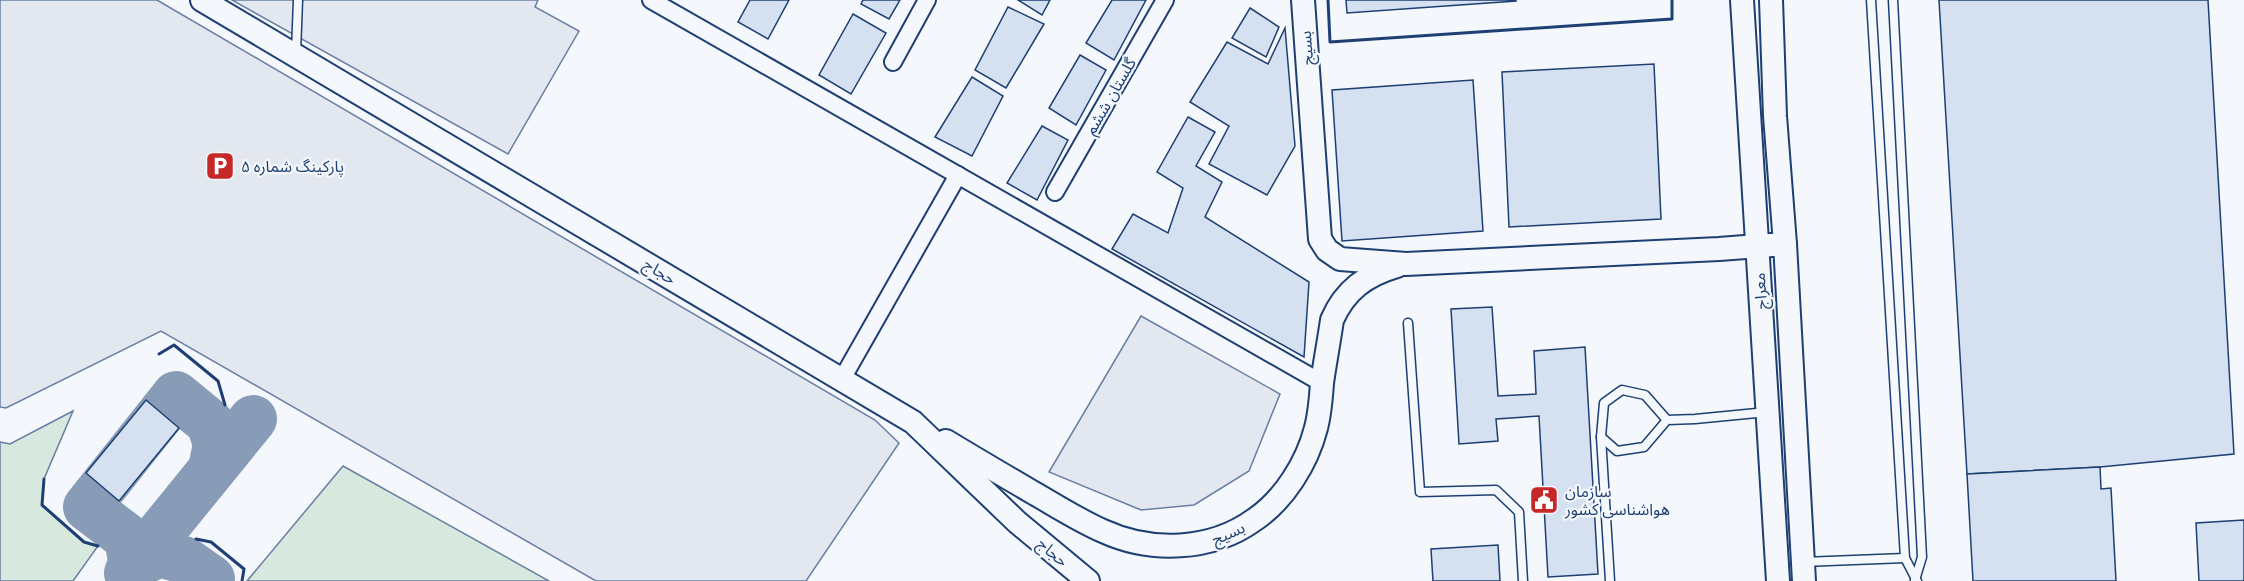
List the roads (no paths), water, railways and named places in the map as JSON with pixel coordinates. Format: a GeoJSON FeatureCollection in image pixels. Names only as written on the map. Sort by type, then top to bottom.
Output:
{"type":"FeatureCollection","features":[{"type":"Feature","properties":{"kind":"main road","name":"حجاج"},"geometry":{"type":"LineString","coordinates":[[202,0],[913,422],[1017,522],[1088,581]]}},
{"type":"Feature","properties":{"kind":"main road","name":"بسیج"},"geometry":{"type":"LineString","coordinates":[[1303,0],[1320,239],[1327,250],[1340,259],[1406,264]]}},
{"type":"Feature","properties":{"kind":"main road","name":"معراج"},"geometry":{"type":"LineString","coordinates":[[1742,0],[1777,572]]}},
{"type":"Feature","properties":{"kind":"main road","name":"معراج"},"geometry":{"type":"LineString","coordinates":[[1771,0],[1775,116],[1785,244],[1804,571]]}},
{"type":"Feature","properties":{"kind":"main road"},"geometry":{"type":"LineString","coordinates":[[1406,264],[1785,244]]}},
{"type":"Feature","properties":{"kind":"main road","name":"بسیج"},"geometry":{"type":"LineString","coordinates":[[913,422],[1076,518],[1105,532],[1153,544],[1188,545],[1213,541],[1238,532],[1263,514],[1282,494],[1296,473],[1316,428],[1332,320],[1338,307],[1347,295],[1375,273],[1406,264]]}},
{"type":"Feature","properties":{"kind":"main road"},"geometry":{"type":"LineString","coordinates":[[1777,572],[1804,571]]}},
{"type":"Feature","properties":{"kind":"street"},"geometry":{"type":"LineString","coordinates":[[651,0],[1322,383]]}},
{"type":"Feature","properties":{"kind":"street"},"geometry":{"type":"LineString","coordinates":[[892,62],[927,0]]}},
{"type":"Feature","properties":{"kind":"street","name":"گلستان ششم"},"geometry":{"type":"LineString","coordinates":[[1055,192],[1165,0]]}},
{"type":"Feature","properties":{"kind":"street"},"geometry":{"type":"LineString","coordinates":[[842,379],[958,175]]}},
{"type":"Feature","properties":{"kind":"lane"},"geometry":{"type":"LineString","coordinates":[[296,56],[298,0]]}},
{"type":"Feature","properties":{"kind":"lane"},"geometry":{"type":"LineString","coordinates":[[1870,0],[1905,558],[1916,580]]}},
{"type":"Feature","properties":{"kind":"lane"},"geometry":{"type":"LineString","coordinates":[[1893,0],[1922,557],[1916,580]]}},
{"type":"Feature","properties":{"kind":"lane"},"geometry":{"type":"LineString","coordinates":[[1408,323],[1420,492],[1496,490],[1519,512],[1523,581]]}},
{"type":"Feature","properties":{"kind":"lane"},"geometry":{"type":"LineString","coordinates":[[1610,581],[1601,437],[1604,403],[1622,390],[1645,395],[1666,420]]}},
{"type":"Feature","properties":{"kind":"lane"},"geometry":{"type":"LineString","coordinates":[[1601,437],[1617,451],[1644,447],[1666,420],[1768,412]]}},
{"type":"Feature","properties":{"kind":"lane"},"geometry":{"type":"LineString","coordinates":[[1804,571],[1905,558]]}},
{"type":"Feature","properties":{"kind":"place","name":"پارکینگ شماره ۵"},"geometry":{"type":"Point","coordinates":[220,166]}},
{"type":"Feature","properties":{"kind":"place","name":"سازمان هواشناسی کشور"},"geometry":{"type":"Point","coordinates":[1544,500]}}]}
